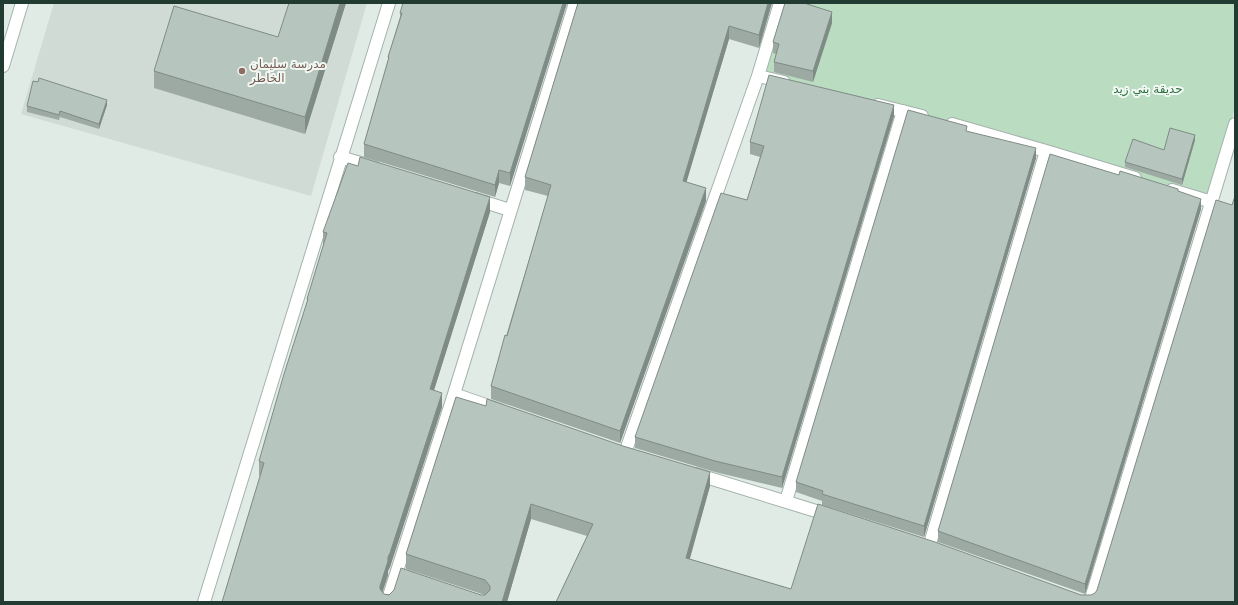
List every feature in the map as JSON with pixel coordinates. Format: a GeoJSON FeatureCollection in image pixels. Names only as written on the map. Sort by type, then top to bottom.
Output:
{"type":"FeatureCollection","features":[{"type":"Feature","properties":{"kind":"street"},"geometry":{"type":"LineString","coordinates":[[3,66],[22,3]]}},
{"type":"Feature","properties":{"kind":"street"},"geometry":{"type":"LineString","coordinates":[[204,602],[340,157],[389,3]]}},
{"type":"Feature","properties":{"kind":"street"},"geometry":{"type":"LineString","coordinates":[[387,602],[395,573],[454,394],[575,3]]}},
{"type":"Feature","properties":{"kind":"street"},"geometry":{"type":"LineString","coordinates":[[639,457],[621,452],[758,76],[780,3]]}},
{"type":"Feature","properties":{"kind":"street"},"geometry":{"type":"LineString","coordinates":[[758,76],[796,85]]}},
{"type":"Feature","properties":{"kind":"street"},"geometry":{"type":"LineString","coordinates":[[865,102],[937,120],[1144,181]]}},
{"type":"Feature","properties":{"kind":"street"},"geometry":{"type":"LineString","coordinates":[[786,501],[903,111]]}},
{"type":"Feature","properties":{"kind":"street"},"geometry":{"type":"LineString","coordinates":[[1090,602],[1235,124]]}},
{"type":"Feature","properties":{"kind":"street"},"geometry":{"type":"LineString","coordinates":[[914,542],[933,548],[1046,151]]}},
{"type":"Feature","properties":{"kind":"street"},"geometry":{"type":"LineString","coordinates":[[340,157],[385,170]]}},
{"type":"Feature","properties":{"kind":"street"},"geometry":{"type":"LineString","coordinates":[[1159,186],[1212,202]]}},
{"type":"Feature","properties":{"kind":"street"},"geometry":{"type":"LineString","coordinates":[[466,196],[510,210]]}},
{"type":"Feature","properties":{"kind":"street"},"geometry":{"type":"LineString","coordinates":[[454,394],[513,414]]}},
{"type":"Feature","properties":{"kind":"street"},"geometry":{"type":"LineString","coordinates":[[683,471],[786,501],[846,521]]}},
{"type":"Feature","properties":{"kind":"street"},"geometry":{"type":"LineString","coordinates":[[395,573],[410,578]]}},
{"type":"Feature","properties":{"kind":"shaded area"},"geometry":{"type":"Polygon","coordinates":[[[54,3],[367,3],[311,196],[21,114],[54,3]]]}},
{"type":"Feature","properties":{"kind":"green space","name":"حديقة بني زيد"},"geometry":{"type":"Polygon","coordinates":[[[784,3],[1235,3],[1235,108],[1209,197],[1046,150],[763,74],[784,3]]]}},
{"type":"Feature","properties":{"kind":"building","name":"مدرسة سليمان الخاطر"},"geometry":{"type":"Polygon","coordinates":[[[289,3],[340,3],[305,117],[154,71],[174,6],[278,37],[289,3]]]}},
{"type":"Feature","properties":{"kind":"building"},"geometry":{"type":"Polygon","coordinates":[[[403,3],[563,3],[510,173],[499,170],[495,185],[364,144],[402,13],[400,13],[403,3]]]}},
{"type":"Feature","properties":{"kind":"building"},"geometry":{"type":"Polygon","coordinates":[[[578,3],[768,3],[759,35],[729,26],[683,181],[706,188],[620,431],[491,386],[551,185],[525,177],[578,3]]]}},
{"type":"Feature","properties":{"kind":"building"},"geometry":{"type":"Polygon","coordinates":[[[785,3],[804,3],[832,12],[813,71],[774,62],[779,44],[773,42],[785,3]]]}},
{"type":"Feature","properties":{"kind":"building"},"geometry":{"type":"Polygon","coordinates":[[[769,75],[894,105],[782,477],[715,461],[635,437],[721,193],[747,200],[764,146],[750,142],[769,75]]]}},
{"type":"Feature","properties":{"kind":"building"},"geometry":{"type":"Polygon","coordinates":[[[39,78],[107,100],[99,124],[60,111],[59,115],[27,106],[33,81],[38,82],[39,78]]]}},
{"type":"Feature","properties":{"kind":"building"},"geometry":{"type":"Polygon","coordinates":[[[908,110],[967,126],[966,131],[1036,148],[924,526],[822,494],[823,491],[796,482],[908,110]]]}},
{"type":"Feature","properties":{"kind":"building"},"geometry":{"type":"Polygon","coordinates":[[[1170,128],[1195,135],[1182,179],[1125,162],[1133,139],[1164,150],[1170,128]]]}},
{"type":"Feature","properties":{"kind":"building"},"geometry":{"type":"Polygon","coordinates":[[[1050,154],[1119,175],[1120,171],[1178,189],[1178,191],[1201,199],[1085,584],[938,531],[1050,154]]]}},
{"type":"Feature","properties":{"kind":"building"},"geometry":{"type":"Polygon","coordinates":[[[360,157],[490,197],[430,389],[442,393],[388,557],[380,586],[380,589],[384,594],[389,595],[394,590],[401,568],[481,595],[485,595],[490,590],[490,586],[485,580],[406,554],[456,397],[486,406],[487,399],[623,446],[710,472],[686,558],[791,589],[818,504],[935,542],[1081,595],[1091,595],[1097,590],[1216,200],[1232,205],[1235,196],[1235,602],[556,602],[593,524],[531,504],[502,602],[222,602],[264,463],[259,461],[327,233],[323,232],[348,163],[358,166],[360,157]]]}},
{"type":"Feature","properties":{"kind":"place","name":"مدرسة سليمان الخاطر"},"geometry":{"type":"Point","coordinates":[242,71]}}]}
